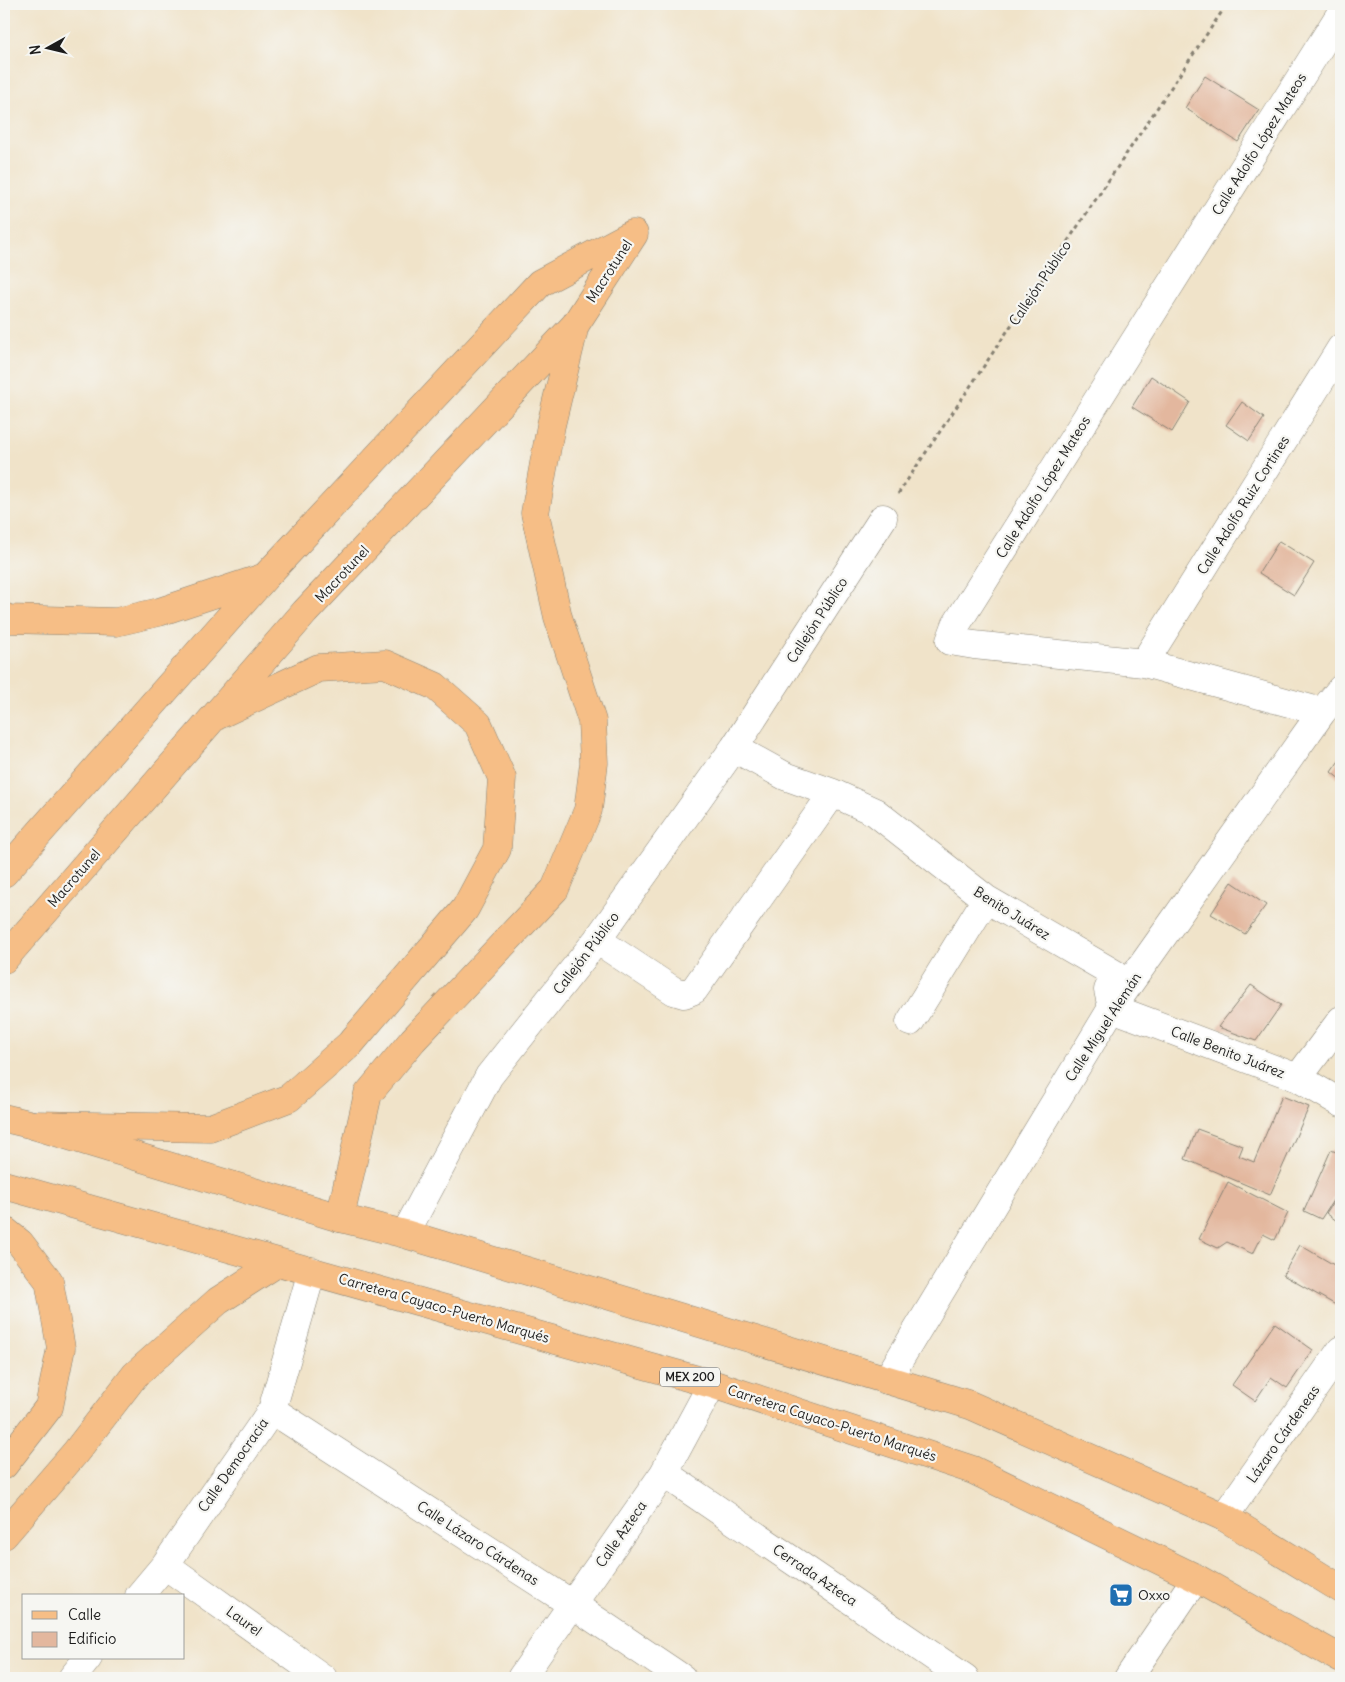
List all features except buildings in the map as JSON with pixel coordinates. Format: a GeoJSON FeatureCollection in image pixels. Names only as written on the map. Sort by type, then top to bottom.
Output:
{"type":"FeatureCollection","features":[{"type":"Feature","properties":{"kind":"main road","name":"Macrotunel"},"geometry":{"type":"LineString","coordinates":[[4,873],[266,576],[540,284],[634,234],[575,325],[306,612],[4,959]]}},
{"type":"Feature","properties":{"kind":"main road"},"geometry":{"type":"LineString","coordinates":[[340,1218],[368,1094],[413,1040],[555,889],[588,810],[594,763],[592,721],[558,617],[535,514],[551,425],[575,325]]}},
{"type":"Feature","properties":{"kind":"main road"},"geometry":{"type":"LineString","coordinates":[[4,617],[8,619],[116,622],[159,612],[266,576]]}},
{"type":"Feature","properties":{"kind":"main road"},"geometry":{"type":"LineString","coordinates":[[33,1125],[210,1128],[289,1098],[350,1044],[465,909],[497,849],[502,778],[478,724],[435,686],[385,664],[318,668],[216,716]]}},
{"type":"Feature","properties":{"kind":"main road"},"geometry":{"type":"LineString","coordinates":[[4,1118],[33,1125],[340,1218],[405,1234],[970,1405],[1224,1517],[1341,1589]]}},
{"type":"Feature","properties":{"kind":"main road","name":"Carretera Cayaco-Puerto Marqués"},"geometry":{"type":"LineString","coordinates":[[4,1185],[712,1384],[973,1470],[1196,1578],[1341,1660]]}},
{"type":"Feature","properties":{"kind":"main road"},"geometry":{"type":"LineString","coordinates":[[4,1230],[20,1243],[48,1281],[61,1348],[49,1407],[4,1465]]}},
{"type":"Feature","properties":{"kind":"main road"},"geometry":{"type":"LineString","coordinates":[[4,1535],[75,1453],[136,1375],[218,1300],[277,1263]]}},
{"type":"Feature","properties":{"kind":"street","name":"Calle Adolfo López Mateos"},"geometry":{"type":"LineString","coordinates":[[1322,712],[1144,663],[950,641],[956,625],[1341,13]]}},
{"type":"Feature","properties":{"kind":"street","name":"Calle Adolfo Ruiz Cortines"},"geometry":{"type":"LineString","coordinates":[[1144,663],[1341,348]]}},
{"type":"Feature","properties":{"kind":"street","name":"Callejón Público"},"geometry":{"type":"LineString","coordinates":[[405,1234],[489,1076],[597,940],[734,748],[883,518]]}},
{"type":"Feature","properties":{"kind":"street","name":"Calle Miguel Alemán"},"geometry":{"type":"LineString","coordinates":[[887,1380],[1112,1008],[1322,712],[1341,689]]}},
{"type":"Feature","properties":{"kind":"street","name":"Benito Juárez"},"geometry":{"type":"LineString","coordinates":[[734,748],[785,776],[833,793],[875,812],[986,899],[1115,974],[1108,990],[1112,1008]]}},
{"type":"Feature","properties":{"kind":"street"},"geometry":{"type":"LineString","coordinates":[[597,940],[674,991],[684,994],[694,990],[833,793]]}},
{"type":"Feature","properties":{"kind":"street"},"geometry":{"type":"LineString","coordinates":[[910,1022],[986,899]]}},
{"type":"Feature","properties":{"kind":"street","name":"Calle Benito Juárez"},"geometry":{"type":"LineString","coordinates":[[1112,1008],[1298,1078],[1341,1104]]}},
{"type":"Feature","properties":{"kind":"street"},"geometry":{"type":"LineString","coordinates":[[1298,1078],[1341,1020]]}},
{"type":"Feature","properties":{"kind":"street","name":"Calle Democracia"},"geometry":{"type":"LineString","coordinates":[[141,1594],[165,1564],[272,1410],[312,1271]]}},
{"type":"Feature","properties":{"kind":"street","name":"Lázaro Cárdeneas"},"geometry":{"type":"LineString","coordinates":[[1224,1517],[1341,1350]]}},
{"type":"Feature","properties":{"kind":"street","name":"Calle Azteca"},"geometry":{"type":"LineString","coordinates":[[521,1678],[664,1472],[712,1384]]}},
{"type":"Feature","properties":{"kind":"street","name":"Calle Lázaro Cárdenas"},"geometry":{"type":"LineString","coordinates":[[272,1410],[572,1604],[682,1678]]}},
{"type":"Feature","properties":{"kind":"street","name":"Cerrada Azteca"},"geometry":{"type":"LineString","coordinates":[[664,1472],[966,1678]]}},
{"type":"Feature","properties":{"kind":"street","name":"Laurel"},"geometry":{"type":"LineString","coordinates":[[165,1564],[323,1678]]}},
{"type":"Feature","properties":{"kind":"street"},"geometry":{"type":"LineString","coordinates":[[1128,1678],[1196,1578]]}},
{"type":"Feature","properties":{"kind":"street"},"geometry":{"type":"LineString","coordinates":[[72,1678],[86,1660]]}},
{"type":"Feature","properties":{"kind":"path","name":"Callejón Público"},"geometry":{"type":"LineString","coordinates":[[883,518],[1227,4]]}},
{"type":"Feature","properties":{"kind":"place","name":"Oxxo"},"geometry":{"type":"Point","coordinates":[1121,1595]}}]}
